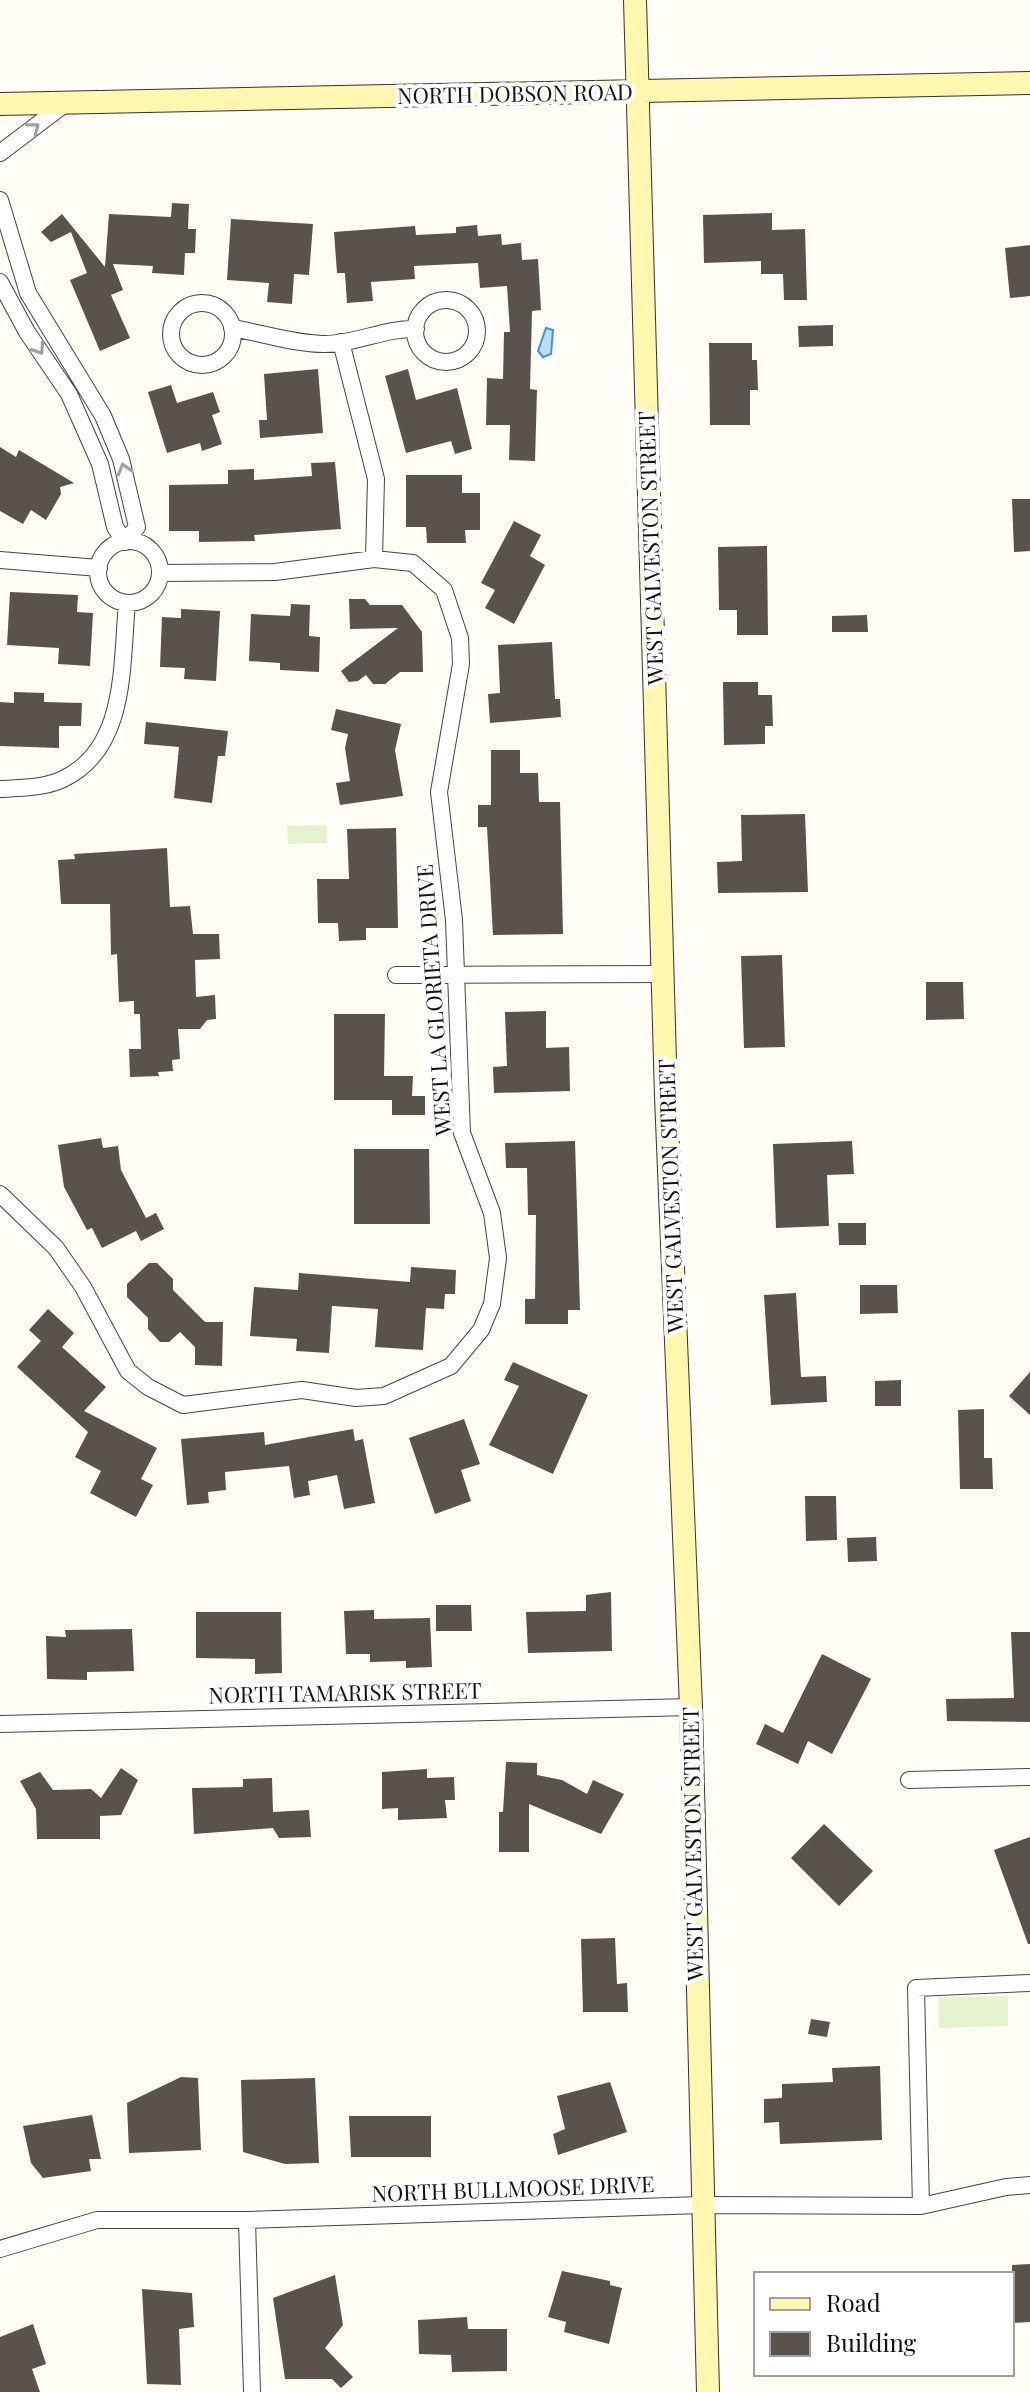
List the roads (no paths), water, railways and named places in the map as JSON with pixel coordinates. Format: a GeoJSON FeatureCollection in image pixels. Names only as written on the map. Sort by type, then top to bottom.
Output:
{"type":"FeatureCollection","features":[{"type":"Feature","properties":{"kind":"street","name":"WEST GALVESTON STREET"},"geometry":{"type":"LineString","coordinates":[[635,0],[664,974],[691,1707],[708,2392]]}},
{"type":"Feature","properties":{"kind":"street","name":"NORTH DOBSON ROAD"},"geometry":{"type":"LineString","coordinates":[[0,104],[1030,83]]}},
{"type":"Feature","properties":{"kind":"street"},"geometry":{"type":"LineString","coordinates":[[0,153],[66,103]]}},
{"type":"Feature","properties":{"kind":"street"},"geometry":{"type":"LineString","coordinates":[[0,200],[28,293],[78,371],[121,459],[137,527],[125,542],[110,548],[99,568],[106,593],[127,603],[151,595],[160,573],[156,557],[149,549],[125,542],[115,527],[100,464],[69,394],[19,319],[0,282]]}},
{"type":"Feature","properties":{"kind":"street"},"geometry":{"type":"LineString","coordinates":[[232,328],[323,344],[393,328],[416,329]]}},
{"type":"Feature","properties":{"kind":"street"},"geometry":{"type":"LineString","coordinates":[[341,342],[376,479],[374,559]]}},
{"type":"Feature","properties":{"kind":"street","name":"WEST LA GLORIETA DRIVE"},"geometry":{"type":"LineString","coordinates":[[0,1194],[56,1248],[83,1287],[128,1371],[148,1387],[183,1405],[302,1390],[356,1398],[384,1396],[419,1384],[451,1366],[481,1330],[492,1304],[498,1258],[492,1213],[462,1133],[454,920],[439,792],[461,664],[460,638],[444,590],[413,563],[374,559],[275,572],[160,573]]}},
{"type":"Feature","properties":{"kind":"street"},"geometry":{"type":"LineString","coordinates":[[0,560],[99,568]]}},
{"type":"Feature","properties":{"kind":"street"},"geometry":{"type":"LineString","coordinates":[[0,789],[62,780],[89,759],[110,731],[119,695],[127,603]]}},
{"type":"Feature","properties":{"kind":"street"},"geometry":{"type":"LineString","coordinates":[[396,975],[664,974]]}},
{"type":"Feature","properties":{"kind":"street","name":"NORTH TAMARISK STREET"},"geometry":{"type":"LineString","coordinates":[[0,1724],[691,1707]]}},
{"type":"Feature","properties":{"kind":"street"},"geometry":{"type":"LineString","coordinates":[[909,1780],[1030,1777]]}},
{"type":"Feature","properties":{"kind":"street"},"geometry":{"type":"LineString","coordinates":[[921,2206],[916,1988],[1030,1983]]}},
{"type":"Feature","properties":{"kind":"street","name":"NORTH BULLMOOSE DRIVE"},"geometry":{"type":"LineString","coordinates":[[0,2249],[97,2220],[247,2220],[701,2205],[921,2206],[1006,2187],[1030,2185]]}},
{"type":"Feature","properties":{"kind":"street"},"geometry":{"type":"LineString","coordinates":[[247,2220],[252,2392]]}},
{"type":"Feature","properties":{"kind":"water"},"geometry":{"type":"Polygon","coordinates":[[[546,328],[553,330],[551,354],[543,357],[538,351],[546,328]]]}}]}
